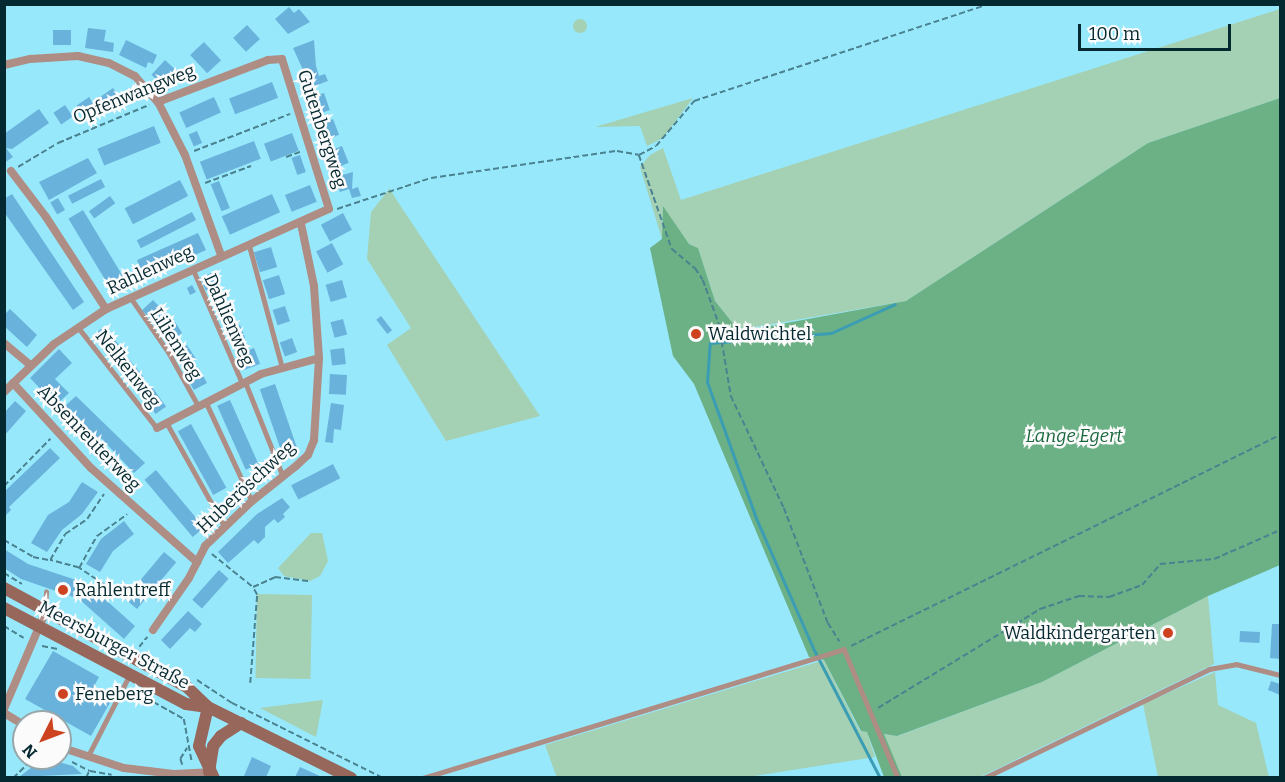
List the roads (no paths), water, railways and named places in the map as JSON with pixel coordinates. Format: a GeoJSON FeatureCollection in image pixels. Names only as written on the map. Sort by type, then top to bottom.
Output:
{"type":"FeatureCollection","features":[{"type":"Feature","properties":{"kind":"street"},"geometry":{"type":"LineString","coordinates":[[4,66],[30,59],[78,56],[109,63],[135,76],[158,102],[184,155],[198,186],[221,255]]}},
{"type":"Feature","properties":{"kind":"street","name":"Opfenwangweg"},"geometry":{"type":"LineString","coordinates":[[158,102],[268,60],[282,59]]}},
{"type":"Feature","properties":{"kind":"street","name":"Gutenbergweg"},"geometry":{"type":"LineString","coordinates":[[282,59],[313,148],[329,209]]}},
{"type":"Feature","properties":{"kind":"street"},"geometry":{"type":"LineString","coordinates":[[11,171],[46,217],[106,309]]}},
{"type":"Feature","properties":{"kind":"street","name":"Rahlenweg"},"geometry":{"type":"LineString","coordinates":[[4,392],[30,365],[78,327],[106,309],[221,255],[301,224],[329,209]]}},
{"type":"Feature","properties":{"kind":"street","name":"Huberöschweg"},"geometry":{"type":"LineString","coordinates":[[153,630],[204,548],[224,525],[308,455],[314,440],[319,358],[314,286],[301,224]]}},
{"type":"Feature","properties":{"kind":"street","name":"Absenreuterweg"},"geometry":{"type":"LineString","coordinates":[[4,343],[30,365]]}},
{"type":"Feature","properties":{"kind":"street"},"geometry":{"type":"LineString","coordinates":[[157,429],[243,382],[282,366],[319,358]]}},
{"type":"Feature","properties":{"kind":"street","name":"Absenreuterweg"},"geometry":{"type":"LineString","coordinates":[[13,383],[110,486],[196,562]]}},
{"type":"Feature","properties":{"kind":"street","name":"Meersburger Straße"},"geometry":{"type":"LineString","coordinates":[[4,588],[45,613],[187,687],[208,707],[347,777]]}},
{"type":"Feature","properties":{"kind":"street","name":"Meersburger Straße"},"geometry":{"type":"LineString","coordinates":[[4,608],[129,676],[186,704],[208,707]]}},
{"type":"Feature","properties":{"kind":"street"},"geometry":{"type":"LineString","coordinates":[[4,711],[45,613]]}},
{"type":"Feature","properties":{"kind":"street"},"geometry":{"type":"LineString","coordinates":[[208,707],[199,746],[212,775]]}},
{"type":"Feature","properties":{"kind":"street"},"geometry":{"type":"LineString","coordinates":[[212,775],[213,746],[221,736],[241,723]]}},
{"type":"Feature","properties":{"kind":"street"},"geometry":{"type":"LineString","coordinates":[[72,751],[124,768],[212,775]]}},
{"type":"Feature","properties":{"kind":"lane"},"geometry":{"type":"LineString","coordinates":[[248,244],[282,366]]}},
{"type":"Feature","properties":{"kind":"lane","name":"Dahlienweg"},"geometry":{"type":"LineString","coordinates":[[192,269],[283,476]]}},
{"type":"Feature","properties":{"kind":"lane","name":"Lilienweg"},"geometry":{"type":"LineString","coordinates":[[130,298],[201,403],[252,501]]}},
{"type":"Feature","properties":{"kind":"lane","name":"Nelkenweg"},"geometry":{"type":"LineString","coordinates":[[78,327],[157,429]]}},
{"type":"Feature","properties":{"kind":"lane","name":"Nelkenweg"},"geometry":{"type":"LineString","coordinates":[[168,425],[224,525]]}},
{"type":"Feature","properties":{"kind":"lane"},"geometry":{"type":"LineString","coordinates":[[45,613],[46,592]]}},
{"type":"Feature","properties":{"kind":"lane"},"geometry":{"type":"LineString","coordinates":[[423,777],[844,649],[898,777]]}},
{"type":"Feature","properties":{"kind":"lane"},"geometry":{"type":"LineString","coordinates":[[984,777],[1209,669],[1236,664],[1281,675]]}},
{"type":"Feature","properties":{"kind":"lane"},"geometry":{"type":"LineString","coordinates":[[87,757],[129,676]]}},
{"type":"Feature","properties":{"kind":"waterway"},"geometry":{"type":"LineString","coordinates":[[880,778],[813,648],[756,518],[707,382],[710,343],[831,333],[895,304]]}},
{"type":"Feature","properties":{"kind":"place","name":"Waldwichtel"},"geometry":{"type":"Point","coordinates":[696,334]}},
{"type":"Feature","properties":{"kind":"place","name":"Rahlentreff"},"geometry":{"type":"Point","coordinates":[63,590]}},
{"type":"Feature","properties":{"kind":"place","name":"Waldkindergarten"},"geometry":{"type":"Point","coordinates":[1168,633]}},
{"type":"Feature","properties":{"kind":"place","name":"Feneberg"},"geometry":{"type":"Point","coordinates":[63,694]}},
{"type":"Feature","properties":{"kind":"park label","name":"Lange Egert"},"geometry":{"type":"Point","coordinates":[1074,436]}}]}
